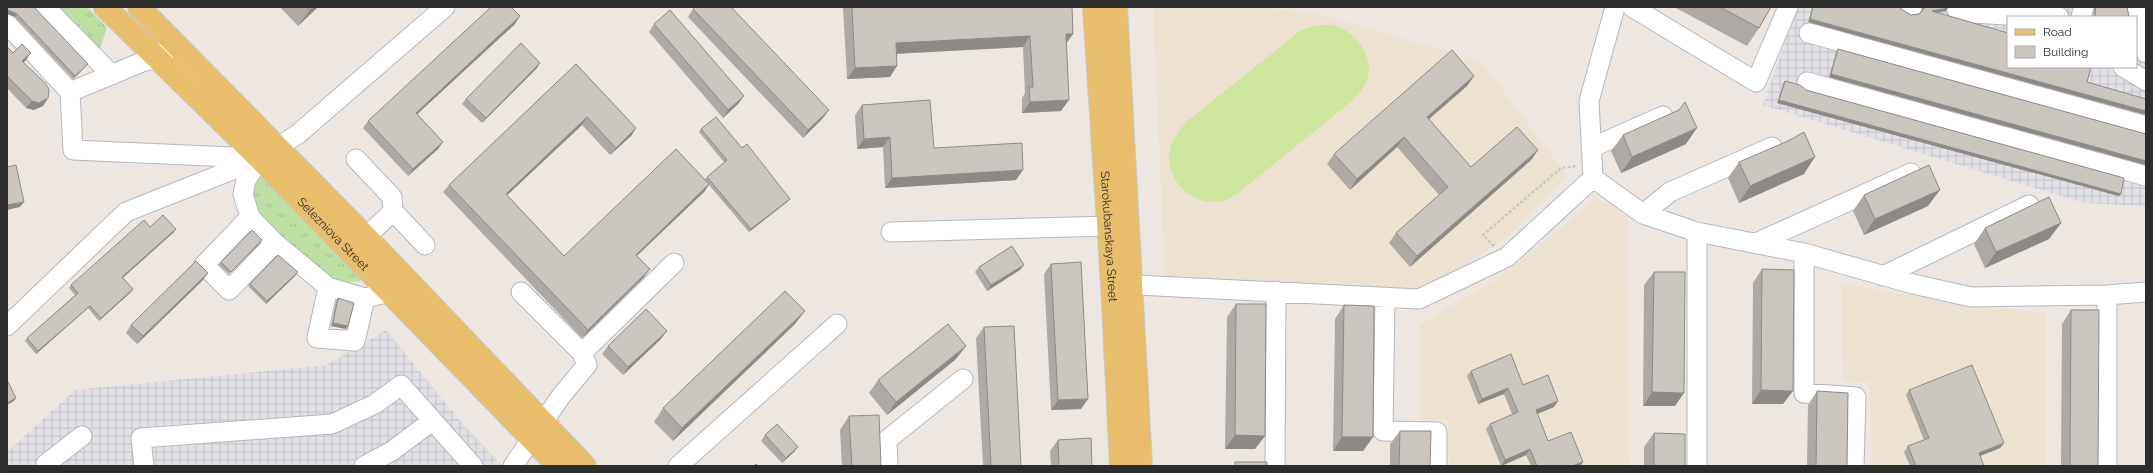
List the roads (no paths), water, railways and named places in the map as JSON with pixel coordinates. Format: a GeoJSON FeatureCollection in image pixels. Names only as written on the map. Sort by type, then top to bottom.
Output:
{"type":"FeatureCollection","features":[{"type":"Feature","properties":{"kind":"main road","name":"Selezniova Street"},"geometry":{"type":"LineString","coordinates":[[105,7],[158,58],[366,237],[397,285]]}},
{"type":"Feature","properties":{"kind":"main road","name":"Selezniova Street"},"geometry":{"type":"LineString","coordinates":[[139,7],[174,43],[269,153],[538,431],[585,466]]}},
{"type":"Feature","properties":{"kind":"main road","name":"Starokubanskaya Street"},"geometry":{"type":"LineString","coordinates":[[1094,7],[1108,226],[1122,284],[1141,466]]}},
{"type":"Feature","properties":{"kind":"main road","name":"Starokubanskaya Street"},"geometry":{"type":"LineString","coordinates":[[1116,7],[1122,284],[1121,466]]}},
{"type":"Feature","properties":{"kind":"main road","name":"Selezniova Street"},"geometry":{"type":"LineString","coordinates":[[538,431],[558,466]]}},
{"type":"Feature","properties":{"kind":"lane"},"geometry":{"type":"LineString","coordinates":[[45,7],[112,75]]}},
{"type":"Feature","properties":{"kind":"lane"},"geometry":{"type":"LineString","coordinates":[[7,326],[126,212],[269,153],[298,134],[445,7]]}},
{"type":"Feature","properties":{"kind":"lane"},"geometry":{"type":"LineString","coordinates":[[1615,7],[1589,101],[1592,163],[1642,214],[1697,232],[1804,253],[1883,276],[1971,297],[2107,295],[2146,292]]}},
{"type":"Feature","properties":{"kind":"lane"},"geometry":{"type":"LineString","coordinates":[[1632,7],[1756,82],[1788,7]]}},
{"type":"Feature","properties":{"kind":"lane"},"geometry":{"type":"LineString","coordinates":[[1956,7],[1958,12],[2004,11],[2054,13]]}},
{"type":"Feature","properties":{"kind":"lane"},"geometry":{"type":"LineString","coordinates":[[2135,7],[2146,53]]}},
{"type":"Feature","properties":{"kind":"lane"},"geometry":{"type":"LineString","coordinates":[[7,24],[70,92],[72,150],[269,153]]}},
{"type":"Feature","properties":{"kind":"lane"},"geometry":{"type":"LineString","coordinates":[[1809,32],[2146,126]]}},
{"type":"Feature","properties":{"kind":"lane"},"geometry":{"type":"LineString","coordinates":[[70,92],[142,62],[158,58],[174,43]]}},
{"type":"Feature","properties":{"kind":"lane"},"geometry":{"type":"LineString","coordinates":[[2126,68],[2146,81]]}},
{"type":"Feature","properties":{"kind":"lane"},"geometry":{"type":"LineString","coordinates":[[1807,82],[2146,176]]}},
{"type":"Feature","properties":{"kind":"lane"},"geometry":{"type":"LineString","coordinates":[[1122,284],[1419,299],[1507,257],[1592,163],[1663,116]]}},
{"type":"Feature","properties":{"kind":"lane"},"geometry":{"type":"LineString","coordinates":[[1642,214],[1670,192],[1772,147]]}},
{"type":"Feature","properties":{"kind":"lane"},"geometry":{"type":"LineString","coordinates":[[269,153],[246,180],[244,194],[250,217],[275,242],[328,286],[365,298],[397,285]]}},
{"type":"Feature","properties":{"kind":"lane"},"geometry":{"type":"LineString","coordinates":[[356,159],[392,197],[393,211],[426,245]]}},
{"type":"Feature","properties":{"kind":"lane"},"geometry":{"type":"LineString","coordinates":[[1756,243],[1911,173]]}},
{"type":"Feature","properties":{"kind":"lane"},"geometry":{"type":"LineString","coordinates":[[1883,276],[2029,205]]}},
{"type":"Feature","properties":{"kind":"lane"},"geometry":{"type":"LineString","coordinates":[[366,237],[393,211]]}},
{"type":"Feature","properties":{"kind":"lane"},"geometry":{"type":"LineString","coordinates":[[250,217],[204,265],[229,290],[275,242]]}},
{"type":"Feature","properties":{"kind":"lane"},"geometry":{"type":"LineString","coordinates":[[891,232],[1108,226]]}},
{"type":"Feature","properties":{"kind":"lane"},"geometry":{"type":"LineString","coordinates":[[1697,232],[1697,466]]}},
{"type":"Feature","properties":{"kind":"lane"},"geometry":{"type":"LineString","coordinates":[[1804,253],[1804,393],[1856,397],[1854,466]]}},
{"type":"Feature","properties":{"kind":"lane"},"geometry":{"type":"LineString","coordinates":[[582,353],[674,263]]}},
{"type":"Feature","properties":{"kind":"lane"},"geometry":{"type":"LineString","coordinates":[[328,286],[318,338],[355,341],[365,298]]}},
{"type":"Feature","properties":{"kind":"lane"},"geometry":{"type":"LineString","coordinates":[[1275,466],[1276,291]]}},
{"type":"Feature","properties":{"kind":"lane"},"geometry":{"type":"LineString","coordinates":[[513,466],[562,396],[587,364],[582,353],[521,292]]}},
{"type":"Feature","properties":{"kind":"lane"},"geometry":{"type":"LineString","coordinates":[[2107,295],[2107,466]]}},
{"type":"Feature","properties":{"kind":"lane"},"geometry":{"type":"LineString","coordinates":[[1385,297],[1383,431],[1437,432],[1437,466]]}},
{"type":"Feature","properties":{"kind":"lane"},"geometry":{"type":"LineString","coordinates":[[678,466],[837,324]]}},
{"type":"Feature","properties":{"kind":"lane"},"geometry":{"type":"LineString","coordinates":[[888,466],[887,440],[963,379]]}},
{"type":"Feature","properties":{"kind":"lane"},"geometry":{"type":"LineString","coordinates":[[144,466],[141,438],[332,424],[375,404],[400,385],[432,421],[466,464]]}},
{"type":"Feature","properties":{"kind":"lane"},"geometry":{"type":"LineString","coordinates":[[364,466],[392,451],[432,421]]}},
{"type":"Feature","properties":{"kind":"lane"},"geometry":{"type":"LineString","coordinates":[[46,466],[46,464],[82,436]]}}]}
